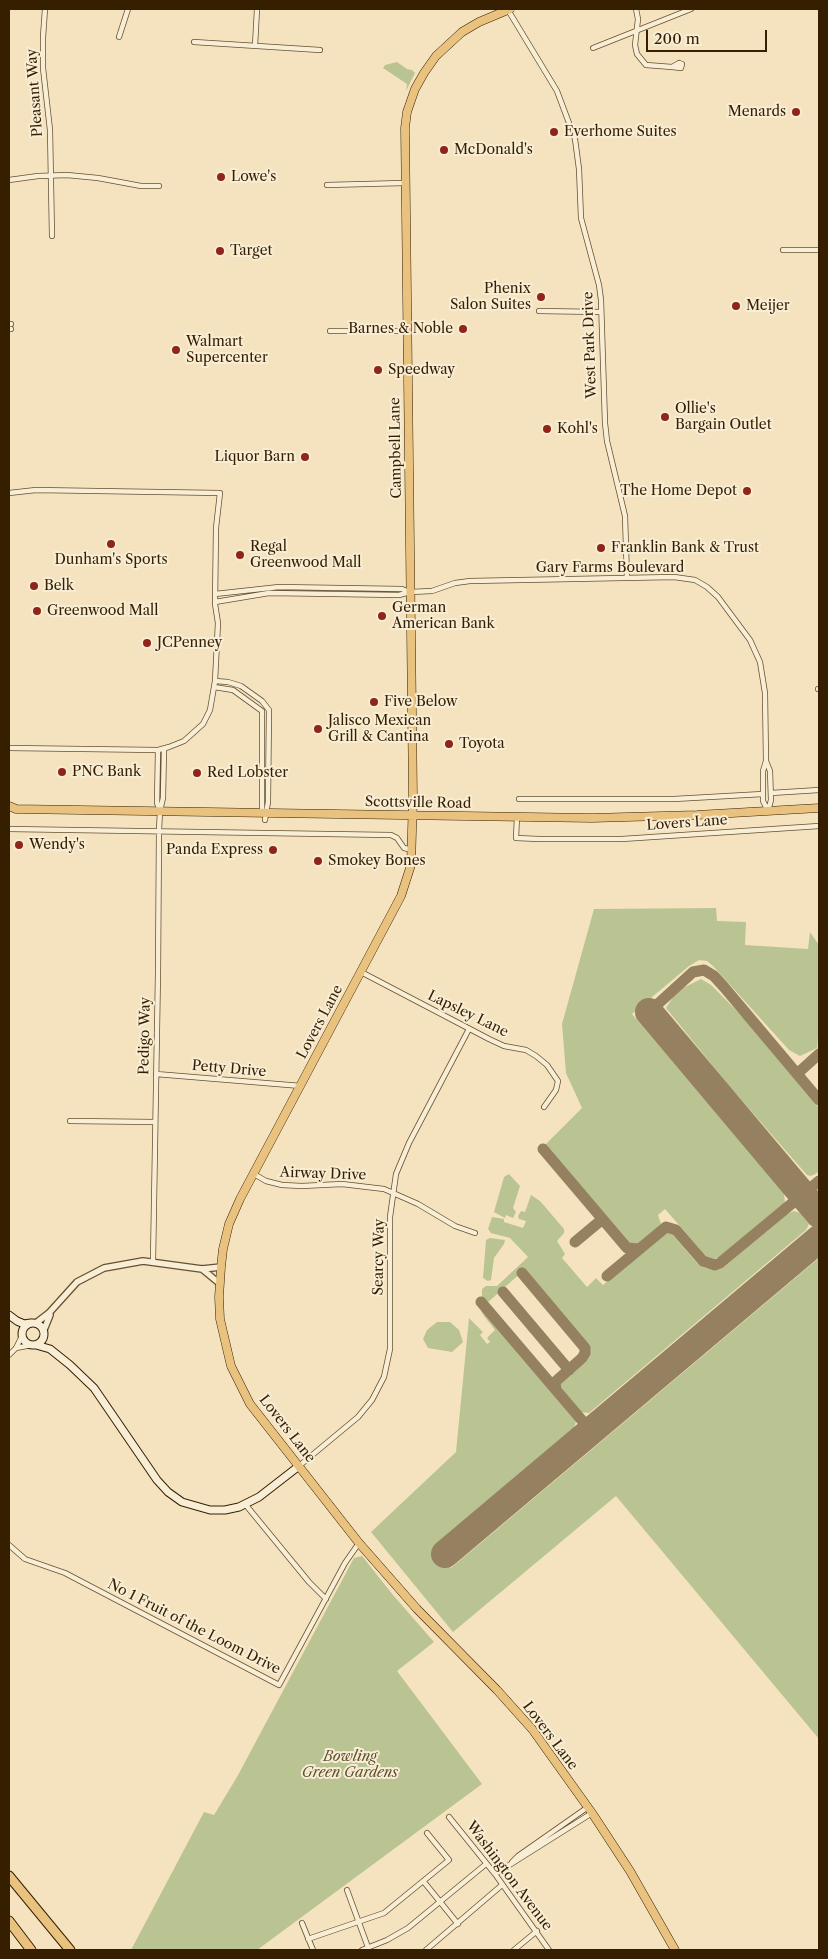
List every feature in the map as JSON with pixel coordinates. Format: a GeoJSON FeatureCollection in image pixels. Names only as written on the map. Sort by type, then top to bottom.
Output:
{"type":"FeatureCollection","features":[{"type":"Feature","properties":{"kind":"highway"},"geometry":{"type":"LineString","coordinates":[[9,1876],[70,1950]]}},
{"type":"Feature","properties":{"kind":"highway"},"geometry":{"type":"LineString","coordinates":[[9,1921],[31,1950]]}},
{"type":"Feature","properties":{"kind":"main road","name":"Campbell Lane"},"geometry":{"type":"LineString","coordinates":[[413,815],[404,182],[406,120],[412,97],[424,73],[436,56],[452,40],[479,22],[508,9]]}},
{"type":"Feature","properties":{"kind":"main road","name":"Scottsville Road"},"geometry":{"type":"LineString","coordinates":[[11,809],[637,818],[819,808]]}},
{"type":"Feature","properties":{"kind":"main road","name":"Lovers Lane"},"geometry":{"type":"LineString","coordinates":[[413,815],[411,865],[401,896],[229,1224],[220,1267],[220,1320],[231,1366],[250,1404],[359,1543],[417,1609],[497,1690],[532,1729],[590,1810],[630,1871],[675,1950]]}},
{"type":"Feature","properties":{"kind":"main road"},"geometry":{"type":"LineString","coordinates":[[9,1314],[24,1324],[34,1323],[44,1332],[50,1349],[94,1388],[157,1480],[168,1492],[182,1502],[210,1510],[225,1510],[245,1504],[259,1497],[299,1466]]}},
{"type":"Feature","properties":{"kind":"main road"},"geometry":{"type":"LineString","coordinates":[[17,1321],[26,1342],[50,1349]]}},
{"type":"Feature","properties":{"kind":"main road"},"geometry":{"type":"LineString","coordinates":[[22,1334],[26,1326],[34,1323]]}},
{"type":"Feature","properties":{"kind":"main road"},"geometry":{"type":"LineString","coordinates":[[34,1345],[42,1341],[44,1332]]}},
{"type":"Feature","properties":{"kind":"street","name":"Pleasant Way"},"geometry":{"type":"LineString","coordinates":[[45,9],[42,37],[43,68],[50,130],[52,236]]}},
{"type":"Feature","properties":{"kind":"street"},"geometry":{"type":"LineString","coordinates":[[119,37],[128,9]]}},
{"type":"Feature","properties":{"kind":"street"},"geometry":{"type":"LineString","coordinates":[[255,46],[257,9]]}},
{"type":"Feature","properties":{"kind":"street","name":"West Park Drive"},"geometry":{"type":"LineString","coordinates":[[508,9],[558,91],[575,139],[580,169],[581,218],[599,285],[605,423],[607,441],[625,516],[627,578]]}},
{"type":"Feature","properties":{"kind":"street"},"geometry":{"type":"LineString","coordinates":[[636,9],[638,31],[635,50],[646,65],[672,67]]}},
{"type":"Feature","properties":{"kind":"street"},"geometry":{"type":"LineString","coordinates":[[593,48],[690,9]]}},
{"type":"Feature","properties":{"kind":"street"},"geometry":{"type":"LineString","coordinates":[[194,42],[320,50]]}},
{"type":"Feature","properties":{"kind":"street"},"geometry":{"type":"LineString","coordinates":[[9,180],[51,176],[98,178],[141,186],[159,186]]}},
{"type":"Feature","properties":{"kind":"street"},"geometry":{"type":"LineString","coordinates":[[328,185],[404,182]]}},
{"type":"Feature","properties":{"kind":"street"},"geometry":{"type":"LineString","coordinates":[[783,250],[819,250]]}},
{"type":"Feature","properties":{"kind":"street"},"geometry":{"type":"LineString","coordinates":[[539,311],[601,312]]}},
{"type":"Feature","properties":{"kind":"street"},"geometry":{"type":"LineString","coordinates":[[330,331],[406,331]]}},
{"type":"Feature","properties":{"kind":"street"},"geometry":{"type":"LineString","coordinates":[[9,493],[30,490],[220,493],[216,528],[215,602],[218,619],[215,681],[210,710],[203,724],[184,741],[158,750],[9,748]]}},
{"type":"Feature","properties":{"kind":"street","name":"Gary Farms Boulevard"},"geometry":{"type":"LineString","coordinates":[[410,592],[432,591],[455,583],[470,581],[627,578],[688,578],[707,587],[722,602],[754,647],[763,670],[766,761],[763,771],[763,801],[768,811]]}},
{"type":"Feature","properties":{"kind":"street"},"geometry":{"type":"LineString","coordinates":[[215,594],[279,587],[402,589],[410,592]]}},
{"type":"Feature","properties":{"kind":"street"},"geometry":{"type":"LineString","coordinates":[[215,602],[269,593],[399,596],[410,592]]}},
{"type":"Feature","properties":{"kind":"street"},"geometry":{"type":"LineString","coordinates":[[215,681],[228,682],[240,686],[262,701],[269,710],[264,813]]}},
{"type":"Feature","properties":{"kind":"street"},"geometry":{"type":"LineString","coordinates":[[214,687],[234,690],[262,711],[264,813]]}},
{"type":"Feature","properties":{"kind":"street"},"geometry":{"type":"LineString","coordinates":[[160,811],[163,798],[164,749]]}},
{"type":"Feature","properties":{"kind":"street"},"geometry":{"type":"LineString","coordinates":[[158,750],[157,803],[160,811]]}},
{"type":"Feature","properties":{"kind":"street","name":"Gary Farms Boulevard"},"geometry":{"type":"LineString","coordinates":[[766,761],[770,771],[771,793],[768,811]]}},
{"type":"Feature","properties":{"kind":"street"},"geometry":{"type":"LineString","coordinates":[[771,793],[819,790]]}},
{"type":"Feature","properties":{"kind":"street"},"geometry":{"type":"LineString","coordinates":[[519,799],[674,799],[763,794]]}},
{"type":"Feature","properties":{"kind":"street","name":"Pedigo Way"},"geometry":{"type":"LineString","coordinates":[[153,1261],[160,811]]}},
{"type":"Feature","properties":{"kind":"street","name":"Lovers Lane"},"geometry":{"type":"LineString","coordinates":[[517,817],[516,838],[539,839],[622,840],[819,826]]}},
{"type":"Feature","properties":{"kind":"street"},"geometry":{"type":"LineString","coordinates":[[9,828],[391,835],[398,838],[404,848],[412,850]]}},
{"type":"Feature","properties":{"kind":"street","name":"Lapsley Lane"},"geometry":{"type":"LineString","coordinates":[[360,972],[499,1044],[531,1052],[547,1065],[556,1077],[558,1084],[555,1093],[544,1107]]}},
{"type":"Feature","properties":{"kind":"street","name":"Searcy Way"},"geometry":{"type":"LineString","coordinates":[[299,1466],[358,1417],[372,1400],[386,1371],[390,1349],[390,1226],[393,1192],[398,1167],[406,1148],[469,1029]]}},
{"type":"Feature","properties":{"kind":"street","name":"Petty Drive"},"geometry":{"type":"LineString","coordinates":[[156,1074],[301,1086]]}},
{"type":"Feature","properties":{"kind":"street"},"geometry":{"type":"LineString","coordinates":[[70,1121],[155,1122]]}},
{"type":"Feature","properties":{"kind":"street","name":"Airway Drive"},"geometry":{"type":"LineString","coordinates":[[254,1174],[266,1181],[282,1185],[354,1184],[380,1188],[393,1192],[427,1209],[454,1226],[475,1233]]}},
{"type":"Feature","properties":{"kind":"street"},"geometry":{"type":"LineString","coordinates":[[44,1332],[46,1322],[55,1307],[73,1285],[92,1272],[126,1263],[153,1261],[202,1269],[220,1267]]}},
{"type":"Feature","properties":{"kind":"street"},"geometry":{"type":"LineString","coordinates":[[202,1269],[219,1283]]}},
{"type":"Feature","properties":{"kind":"street"},"geometry":{"type":"LineString","coordinates":[[34,1323],[55,1307]]}},
{"type":"Feature","properties":{"kind":"street"},"geometry":{"type":"LineString","coordinates":[[9,1355],[16,1348],[22,1334]]}},
{"type":"Feature","properties":{"kind":"street"},"geometry":{"type":"LineString","coordinates":[[16,1348],[34,1345]]}},
{"type":"Feature","properties":{"kind":"street"},"geometry":{"type":"LineString","coordinates":[[245,1504],[309,1582],[326,1599]]}},
{"type":"Feature","properties":{"kind":"street","name":"No 1 Fruit of the Loom Drive"},"geometry":{"type":"LineString","coordinates":[[9,1545],[25,1559],[64,1573],[279,1685],[345,1563],[359,1543]]}},
{"type":"Feature","properties":{"kind":"street"},"geometry":{"type":"LineString","coordinates":[[495,1874],[511,1863],[521,1859],[590,1810]]}},
{"type":"Feature","properties":{"kind":"street","name":"Washington Avenue"},"geometry":{"type":"LineString","coordinates":[[449,1817],[495,1874],[550,1950]]}},
{"type":"Feature","properties":{"kind":"street"},"geometry":{"type":"LineString","coordinates":[[308,1939],[384,1912],[424,1882],[449,1860],[426,1833]]}},
{"type":"Feature","properties":{"kind":"street"},"geometry":{"type":"LineString","coordinates":[[362,1950],[368,1949],[408,1928],[486,1864]]}},
{"type":"Feature","properties":{"kind":"street"},"geometry":{"type":"LineString","coordinates":[[424,1882],[458,1924]]}},
{"type":"Feature","properties":{"kind":"street"},"geometry":{"type":"LineString","coordinates":[[429,1949],[502,1885]]}},
{"type":"Feature","properties":{"kind":"street"},"geometry":{"type":"LineString","coordinates":[[347,1890],[368,1949]]}},
{"type":"Feature","properties":{"kind":"street"},"geometry":{"type":"LineString","coordinates":[[302,1923],[313,1950]]}},
{"type":"Feature","properties":{"kind":"street"},"geometry":{"type":"LineString","coordinates":[[514,1950],[538,1931]]}},
{"type":"Feature","properties":{"kind":"green space"},"geometry":{"type":"Polygon","coordinates":[[[397,62],[415,73],[406,91],[407,84],[383,68],[385,65],[397,62]]]}},
{"type":"Feature","properties":{"kind":"green space"},"geometry":{"type":"Polygon","coordinates":[[[716,908],[717,921],[746,922],[745,945],[808,949],[810,932],[819,945],[819,1026],[817,1048],[800,1056],[789,1050],[713,966],[707,961],[699,960],[689,966],[632,1014],[784,1193],[785,1204],[781,1208],[721,1256],[714,1259],[706,1256],[665,1209],[658,1215],[661,1224],[657,1230],[641,1244],[629,1245],[545,1145],[582,1108],[566,1073],[562,1024],[594,909],[716,908]]]}},
{"type":"Feature","properties":{"kind":"green space"},"geometry":{"type":"Polygon","coordinates":[[[701,979],[711,985],[753,1027],[819,1108],[819,1171],[817,1173],[811,1176],[807,1175],[730,1087],[666,1008],[673,997],[683,988],[701,979]]]}},
{"type":"Feature","properties":{"kind":"green space"},"geometry":{"type":"Polygon","coordinates":[[[509,1174],[520,1186],[513,1208],[516,1212],[513,1218],[506,1215],[505,1218],[494,1212],[504,1177],[509,1174]]]}},
{"type":"Feature","properties":{"kind":"green space"},"geometry":{"type":"Polygon","coordinates":[[[531,1195],[540,1201],[564,1229],[564,1233],[557,1241],[565,1254],[562,1258],[587,1287],[596,1278],[603,1285],[662,1235],[667,1233],[673,1235],[697,1263],[705,1268],[716,1270],[724,1267],[787,1214],[794,1211],[800,1213],[809,1224],[806,1230],[589,1413],[579,1412],[560,1387],[560,1381],[589,1352],[523,1271],[487,1303],[482,1297],[482,1289],[486,1286],[497,1286],[528,1257],[510,1238],[491,1233],[488,1229],[492,1217],[504,1219],[504,1222],[523,1228],[526,1221],[519,1219],[518,1216],[521,1211],[525,1212],[531,1195]]]}},
{"type":"Feature","properties":{"kind":"green space"},"geometry":{"type":"Polygon","coordinates":[[[490,1238],[505,1240],[494,1258],[491,1280],[488,1281],[483,1278],[486,1240],[490,1238]]]}},
{"type":"Feature","properties":{"kind":"green space"},"geometry":{"type":"Polygon","coordinates":[[[819,1258],[819,1739],[616,1496],[453,1632],[371,1532],[456,1452],[469,1318],[483,1332],[480,1335],[487,1344],[490,1342],[487,1338],[495,1330],[481,1311],[482,1306],[576,1421],[574,1429],[433,1547],[451,1568],[819,1258]]]}},
{"type":"Feature","properties":{"kind":"green space"},"geometry":{"type":"Polygon","coordinates":[[[437,1322],[450,1322],[459,1330],[463,1342],[452,1352],[428,1348],[423,1339],[427,1330],[437,1322]]]}},
{"type":"Feature","properties":{"kind":"green space","name":"Bowling Green Gardens"},"geometry":{"type":"Polygon","coordinates":[[[362,1556],[434,1642],[397,1671],[482,1784],[257,1950],[131,1950],[204,1812],[214,1815],[237,1777],[354,1558],[362,1556]]]}},
{"type":"Feature","properties":{"kind":"taxiway"},"geometry":{"type":"LineString","coordinates":[[649,1012],[693,972],[704,970],[714,976],[724,987],[819,1100]]}},
{"type":"Feature","properties":{"kind":"taxiway"},"geometry":{"type":"LineString","coordinates":[[798,1073],[819,1054]]}},
{"type":"Feature","properties":{"kind":"taxiway"},"geometry":{"type":"LineString","coordinates":[[543,1149],[627,1248],[639,1249]]}},
{"type":"Feature","properties":{"kind":"taxiway"},"geometry":{"type":"LineString","coordinates":[[607,1276],[666,1227],[676,1230],[703,1261],[715,1265],[720,1263],[819,1181]]}},
{"type":"Feature","properties":{"kind":"taxiway"},"geometry":{"type":"LineString","coordinates":[[575,1242],[603,1220]]}},
{"type":"Feature","properties":{"kind":"taxiway"},"geometry":{"type":"LineString","coordinates":[[522,1273],[585,1348],[582,1358],[555,1382],[556,1390]]}},
{"type":"Feature","properties":{"kind":"taxiway"},"geometry":{"type":"LineString","coordinates":[[503,1292],[569,1370]]}},
{"type":"Feature","properties":{"kind":"taxiway"},"geometry":{"type":"LineString","coordinates":[[481,1302],[591,1431]]}},
{"type":"Feature","properties":{"kind":"runway"},"geometry":{"type":"LineString","coordinates":[[649,1012],[819,1214]]}},
{"type":"Feature","properties":{"kind":"runway"},"geometry":{"type":"LineString","coordinates":[[445,1554],[819,1239]]}},
{"type":"Feature","properties":{"kind":"place","name":"Menards"},"geometry":{"type":"Point","coordinates":[796,112]}},
{"type":"Feature","properties":{"kind":"place","name":"Everhome Suites"},"geometry":{"type":"Point","coordinates":[554,132]}},
{"type":"Feature","properties":{"kind":"place","name":"McDonald's"},"geometry":{"type":"Point","coordinates":[444,150]}},
{"type":"Feature","properties":{"kind":"place","name":"Lowe's"},"geometry":{"type":"Point","coordinates":[221,177]}},
{"type":"Feature","properties":{"kind":"place","name":"Target"},"geometry":{"type":"Point","coordinates":[220,251]}},
{"type":"Feature","properties":{"kind":"place","name":"Phenix Salon Suites"},"geometry":{"type":"Point","coordinates":[541,297]}},
{"type":"Feature","properties":{"kind":"place","name":"Meijer"},"geometry":{"type":"Point","coordinates":[736,306]}},
{"type":"Feature","properties":{"kind":"place","name":"Barnes & Noble"},"geometry":{"type":"Point","coordinates":[463,329]}},
{"type":"Feature","properties":{"kind":"place","name":"Walmart Supercenter"},"geometry":{"type":"Point","coordinates":[176,350]}},
{"type":"Feature","properties":{"kind":"place","name":"Speedway"},"geometry":{"type":"Point","coordinates":[378,370]}},
{"type":"Feature","properties":{"kind":"place","name":"Ollie's Bargain Outlet"},"geometry":{"type":"Point","coordinates":[665,417]}},
{"type":"Feature","properties":{"kind":"place","name":"Kohl's"},"geometry":{"type":"Point","coordinates":[547,429]}},
{"type":"Feature","properties":{"kind":"place","name":"Liquor Barn"},"geometry":{"type":"Point","coordinates":[305,457]}},
{"type":"Feature","properties":{"kind":"place","name":"The Home Depot"},"geometry":{"type":"Point","coordinates":[747,491]}},
{"type":"Feature","properties":{"kind":"place","name":"Dunham's Sports"},"geometry":{"type":"Point","coordinates":[111,544]}},
{"type":"Feature","properties":{"kind":"place","name":"Franklin Bank & Trust"},"geometry":{"type":"Point","coordinates":[601,548]}},
{"type":"Feature","properties":{"kind":"place","name":"Regal Greenwood Mall"},"geometry":{"type":"Point","coordinates":[240,555]}},
{"type":"Feature","properties":{"kind":"place","name":"Belk"},"geometry":{"type":"Point","coordinates":[34,586]}},
{"type":"Feature","properties":{"kind":"place","name":"Greenwood Mall"},"geometry":{"type":"Point","coordinates":[37,611]}},
{"type":"Feature","properties":{"kind":"place","name":"German American Bank"},"geometry":{"type":"Point","coordinates":[382,616]}},
{"type":"Feature","properties":{"kind":"place","name":"JCPenney"},"geometry":{"type":"Point","coordinates":[147,643]}},
{"type":"Feature","properties":{"kind":"place","name":"Five Below"},"geometry":{"type":"Point","coordinates":[374,702]}},
{"type":"Feature","properties":{"kind":"place","name":"Jalisco Mexican Grill & Cantina"},"geometry":{"type":"Point","coordinates":[318,729]}},
{"type":"Feature","properties":{"kind":"place","name":"Toyota"},"geometry":{"type":"Point","coordinates":[449,744]}},
{"type":"Feature","properties":{"kind":"place","name":"PNC Bank"},"geometry":{"type":"Point","coordinates":[62,772]}},
{"type":"Feature","properties":{"kind":"place","name":"Red Lobster"},"geometry":{"type":"Point","coordinates":[197,773]}},
{"type":"Feature","properties":{"kind":"place","name":"Wendy's"},"geometry":{"type":"Point","coordinates":[19,845]}},
{"type":"Feature","properties":{"kind":"place","name":"Panda Express"},"geometry":{"type":"Point","coordinates":[273,850]}},
{"type":"Feature","properties":{"kind":"place","name":"Smokey Bones"},"geometry":{"type":"Point","coordinates":[318,861]}}]}
